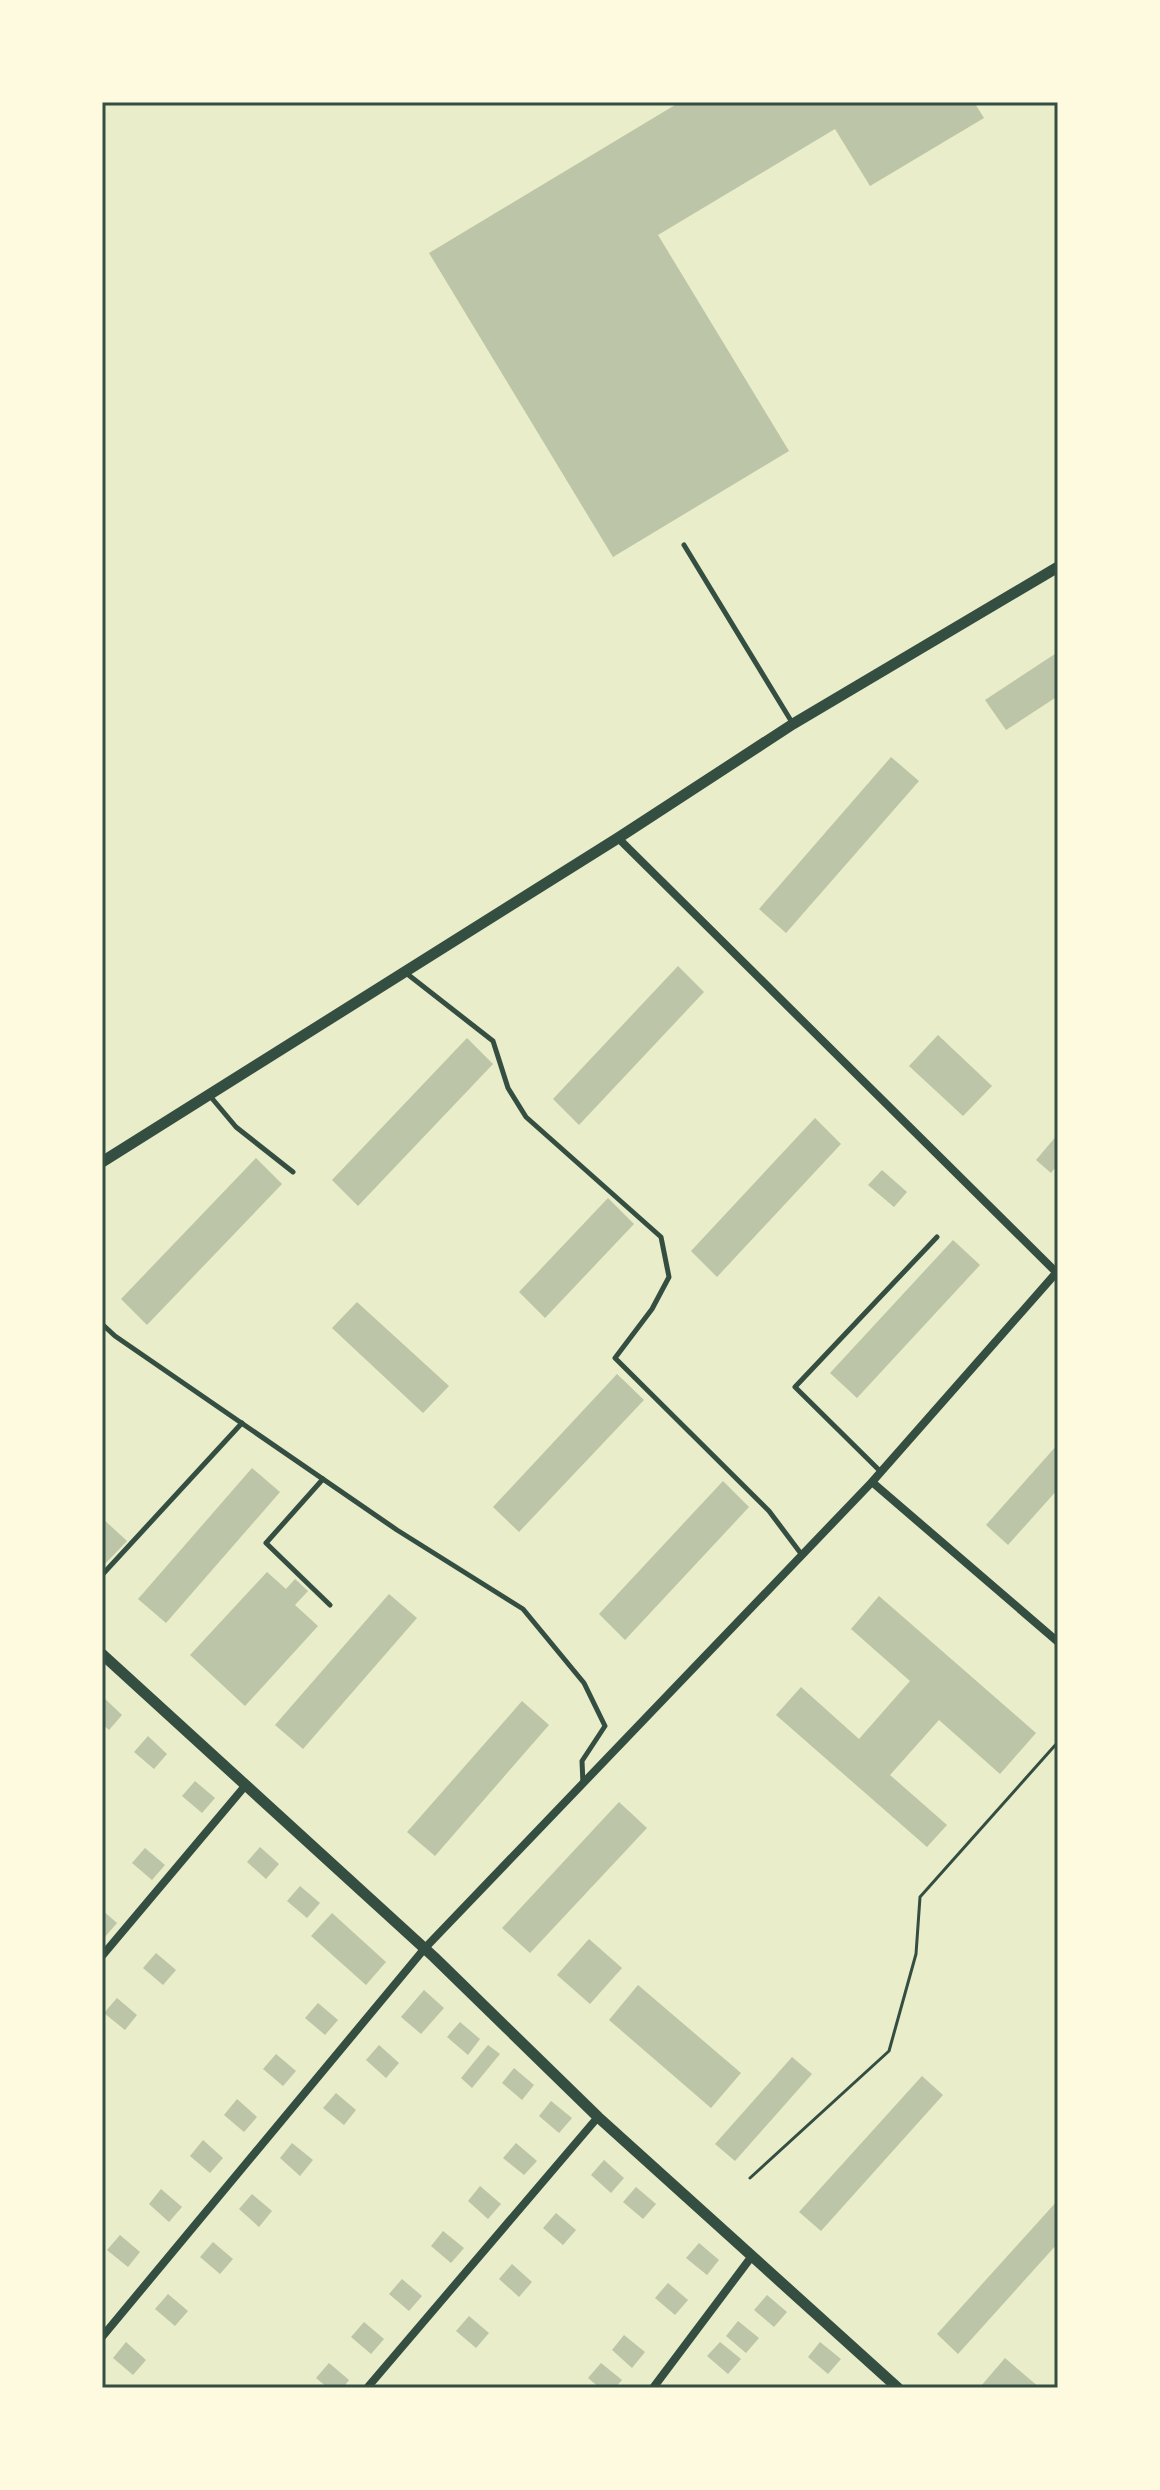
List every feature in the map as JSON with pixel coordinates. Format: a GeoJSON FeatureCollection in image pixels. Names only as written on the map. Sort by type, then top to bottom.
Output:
{"type":"FeatureCollection","features":[{"type":"Feature","properties":{"kind":"street"},"geometry":{"type":"LineString","coordinates":[[102,1162],[618,838],[793,724],[1058,567]]}},
{"type":"Feature","properties":{"kind":"street"},"geometry":{"type":"LineString","coordinates":[[102,2337],[425,1948],[872,1482],[1057,1273],[618,838]]}},
{"type":"Feature","properties":{"kind":"street"},"geometry":{"type":"LineString","coordinates":[[872,1482],[1058,1642]]}},
{"type":"Feature","properties":{"kind":"street"},"geometry":{"type":"LineString","coordinates":[[102,1654],[425,1948],[598,2117],[898,2388]]}},
{"type":"Feature","properties":{"kind":"street"},"geometry":{"type":"LineString","coordinates":[[102,1956],[245,1786]]}},
{"type":"Feature","properties":{"kind":"street"},"geometry":{"type":"LineString","coordinates":[[367,2388],[598,2117]]}},
{"type":"Feature","properties":{"kind":"street"},"geometry":{"type":"LineString","coordinates":[[653,2388],[752,2256]]}},
{"type":"Feature","properties":{"kind":"lane"},"geometry":{"type":"LineString","coordinates":[[684,545],[793,724]]}},
{"type":"Feature","properties":{"kind":"lane"},"geometry":{"type":"LineString","coordinates":[[405,972],[493,1041],[508,1088],[526,1117],[661,1237],[669,1277],[652,1309],[615,1358],[769,1511],[802,1555]]}},
{"type":"Feature","properties":{"kind":"lane"},"geometry":{"type":"LineString","coordinates":[[209,1095],[236,1127],[293,1172]]}},
{"type":"Feature","properties":{"kind":"lane"},"geometry":{"type":"LineString","coordinates":[[881,1472],[795,1387],[937,1237]]}},
{"type":"Feature","properties":{"kind":"lane"},"geometry":{"type":"LineString","coordinates":[[102,1324],[397,1530],[523,1609],[584,1683],[605,1726],[582,1761],[583,1784]]}},
{"type":"Feature","properties":{"kind":"lane"},"geometry":{"type":"LineString","coordinates":[[102,1575],[242,1423]]}},
{"type":"Feature","properties":{"kind":"lane"},"geometry":{"type":"LineString","coordinates":[[323,1479],[266,1543],[330,1605]]}},
{"type":"Feature","properties":{"kind":"path"},"geometry":{"type":"LineString","coordinates":[[750,2178],[889,2051],[916,1954],[920,1897],[1058,1742]]}},
{"type":"Feature","properties":{"kind":"building"},"geometry":{"type":"Polygon","coordinates":[[[680,102],[974,102],[984,118],[870,186],[835,129],[658,235],[789,451],[613,557],[429,253],[680,102]]]}},
{"type":"Feature","properties":{"kind":"building"},"geometry":{"type":"Polygon","coordinates":[[[1058,652],[1058,696],[1006,730],[985,700],[1058,652]]]}},
{"type":"Feature","properties":{"kind":"building"},"geometry":{"type":"Polygon","coordinates":[[[891,757],[919,781],[786,933],[759,909],[891,757]]]}},
{"type":"Feature","properties":{"kind":"building"},"geometry":{"type":"Polygon","coordinates":[[[678,966],[704,992],[579,1125],[553,1099],[678,966]]]}},
{"type":"Feature","properties":{"kind":"building"},"geometry":{"type":"Polygon","coordinates":[[[938,1035],[992,1086],[963,1116],[909,1066],[938,1035]]]}},
{"type":"Feature","properties":{"kind":"building"},"geometry":{"type":"Polygon","coordinates":[[[467,1038],[493,1064],[358,1206],[332,1180],[467,1038]]]}},
{"type":"Feature","properties":{"kind":"building"},"geometry":{"type":"Polygon","coordinates":[[[815,1118],[841,1144],[717,1277],[691,1251],[815,1118]]]}},
{"type":"Feature","properties":{"kind":"building"},"geometry":{"type":"Polygon","coordinates":[[[1058,1134],[1058,1164],[1051,1173],[1036,1160],[1058,1134]]]}},
{"type":"Feature","properties":{"kind":"building"},"geometry":{"type":"Polygon","coordinates":[[[256,1158],[282,1184],[147,1325],[121,1299],[256,1158]]]}},
{"type":"Feature","properties":{"kind":"building"},"geometry":{"type":"Polygon","coordinates":[[[882,1170],[907,1192],[894,1207],[868,1185],[882,1170]]]}},
{"type":"Feature","properties":{"kind":"building"},"geometry":{"type":"Polygon","coordinates":[[[608,1198],[634,1224],[545,1318],[519,1292],[608,1198]]]}},
{"type":"Feature","properties":{"kind":"building"},"geometry":{"type":"Polygon","coordinates":[[[953,1240],[980,1265],[857,1398],[830,1373],[953,1240]]]}},
{"type":"Feature","properties":{"kind":"building"},"geometry":{"type":"Polygon","coordinates":[[[357,1302],[449,1386],[423,1413],[332,1328],[357,1302]]]}},
{"type":"Feature","properties":{"kind":"building"},"geometry":{"type":"Polygon","coordinates":[[[617,1374],[644,1400],[519,1532],[493,1507],[617,1374]]]}},
{"type":"Feature","properties":{"kind":"building"},"geometry":{"type":"Polygon","coordinates":[[[1058,1444],[1058,1489],[1008,1545],[986,1525],[1058,1444]]]}},
{"type":"Feature","properties":{"kind":"building"},"geometry":{"type":"Polygon","coordinates":[[[252,1468],[280,1492],[166,1623],[138,1599],[252,1468]]]}},
{"type":"Feature","properties":{"kind":"building"},"geometry":{"type":"Polygon","coordinates":[[[723,1481],[749,1507],[625,1640],[599,1614],[723,1481]]]}},
{"type":"Feature","properties":{"kind":"building"},"geometry":{"type":"Polygon","coordinates":[[[102,1518],[127,1541],[102,1567],[102,1518]]]}},
{"type":"Feature","properties":{"kind":"building"},"geometry":{"type":"Polygon","coordinates":[[[267,1572],[286,1589],[295,1579],[308,1591],[295,1605],[318,1626],[245,1706],[190,1655],[267,1572]]]}},
{"type":"Feature","properties":{"kind":"building"},"geometry":{"type":"Polygon","coordinates":[[[389,1594],[417,1618],[303,1749],[275,1725],[389,1594]]]}},
{"type":"Feature","properties":{"kind":"building"},"geometry":{"type":"Polygon","coordinates":[[[879,1596],[1036,1733],[1000,1774],[939,1720],[890,1775],[947,1825],[927,1847],[776,1715],[801,1687],[859,1739],[910,1681],[851,1629],[879,1596]]]}},
{"type":"Feature","properties":{"kind":"building"},"geometry":{"type":"Polygon","coordinates":[[[102,1696],[122,1715],[109,1730],[102,1724],[102,1696]]]}},
{"type":"Feature","properties":{"kind":"building"},"geometry":{"type":"Polygon","coordinates":[[[522,1701],[549,1725],[435,1856],[407,1832],[522,1701]]]}},
{"type":"Feature","properties":{"kind":"building"},"geometry":{"type":"Polygon","coordinates":[[[148,1736],[167,1754],[154,1769],[134,1752],[148,1736]]]}},
{"type":"Feature","properties":{"kind":"building"},"geometry":{"type":"Polygon","coordinates":[[[195,1781],[215,1798],[202,1813],[182,1796],[195,1781]]]}},
{"type":"Feature","properties":{"kind":"building"},"geometry":{"type":"Polygon","coordinates":[[[619,1802],[647,1828],[530,1953],[502,1928],[619,1802]]]}},
{"type":"Feature","properties":{"kind":"building"},"geometry":{"type":"Polygon","coordinates":[[[260,1847],[279,1864],[266,1879],[247,1862],[260,1847]]]}},
{"type":"Feature","properties":{"kind":"building"},"geometry":{"type":"Polygon","coordinates":[[[145,1848],[165,1865],[152,1880],[132,1863],[145,1848]]]}},
{"type":"Feature","properties":{"kind":"building"},"geometry":{"type":"Polygon","coordinates":[[[300,1886],[320,1903],[307,1918],[287,1901],[300,1886]]]}},
{"type":"Feature","properties":{"kind":"building"},"geometry":{"type":"Polygon","coordinates":[[[102,1910],[117,1923],[104,1938],[102,1936],[102,1910]]]}},
{"type":"Feature","properties":{"kind":"building"},"geometry":{"type":"Polygon","coordinates":[[[332,1913],[386,1962],[366,1985],[311,1936],[332,1913]]]}},
{"type":"Feature","properties":{"kind":"building"},"geometry":{"type":"Polygon","coordinates":[[[589,1939],[622,1968],[590,2004],[557,1975],[589,1939]]]}},
{"type":"Feature","properties":{"kind":"building"},"geometry":{"type":"Polygon","coordinates":[[[156,1953],[176,1970],[163,1985],[143,1968],[156,1953]]]}},
{"type":"Feature","properties":{"kind":"building"},"geometry":{"type":"Polygon","coordinates":[[[638,1985],[741,2073],[711,2108],[609,2020],[638,1985]]]}},
{"type":"Feature","properties":{"kind":"building"},"geometry":{"type":"Polygon","coordinates":[[[424,1990],[444,2008],[421,2034],[401,2017],[424,1990]]]}},
{"type":"Feature","properties":{"kind":"building"},"geometry":{"type":"Polygon","coordinates":[[[117,1998],[137,2015],[125,2030],[104,2013],[117,1998]]]}},
{"type":"Feature","properties":{"kind":"building"},"geometry":{"type":"Polygon","coordinates":[[[318,2003],[338,2020],[325,2035],[305,2018],[318,2003]]]}},
{"type":"Feature","properties":{"kind":"building"},"geometry":{"type":"Polygon","coordinates":[[[460,2022],[480,2039],[468,2055],[447,2037],[460,2022]]]}},
{"type":"Feature","properties":{"kind":"building"},"geometry":{"type":"Polygon","coordinates":[[[379,2045],[399,2063],[386,2078],[366,2060],[379,2045]]]}},
{"type":"Feature","properties":{"kind":"building"},"geometry":{"type":"Polygon","coordinates":[[[488,2045],[500,2054],[472,2088],[461,2078],[488,2045]]]}},
{"type":"Feature","properties":{"kind":"building"},"geometry":{"type":"Polygon","coordinates":[[[276,2054],[296,2071],[283,2086],[263,2069],[276,2054]]]}},
{"type":"Feature","properties":{"kind":"building"},"geometry":{"type":"Polygon","coordinates":[[[792,2057],[812,2074],[735,2161],[715,2144],[792,2057]]]}},
{"type":"Feature","properties":{"kind":"building"},"geometry":{"type":"Polygon","coordinates":[[[514,2068],[534,2085],[522,2100],[502,2083],[514,2068]]]}},
{"type":"Feature","properties":{"kind":"building"},"geometry":{"type":"Polygon","coordinates":[[[922,2076],[943,2095],[821,2231],[799,2212],[922,2076]]]}},
{"type":"Feature","properties":{"kind":"building"},"geometry":{"type":"Polygon","coordinates":[[[336,2093],[356,2110],[344,2125],[323,2108],[336,2093]]]}},
{"type":"Feature","properties":{"kind":"building"},"geometry":{"type":"Polygon","coordinates":[[[237,2099],[257,2117],[244,2132],[224,2115],[237,2099]]]}},
{"type":"Feature","properties":{"kind":"building"},"geometry":{"type":"Polygon","coordinates":[[[551,2101],[572,2118],[559,2133],[539,2116],[551,2101]]]}},
{"type":"Feature","properties":{"kind":"building"},"geometry":{"type":"Polygon","coordinates":[[[203,2140],[223,2158],[210,2173],[190,2156],[203,2140]]]}},
{"type":"Feature","properties":{"kind":"building"},"geometry":{"type":"Polygon","coordinates":[[[292,2143],[313,2160],[300,2176],[280,2158],[292,2143]]]}},
{"type":"Feature","properties":{"kind":"building"},"geometry":{"type":"Polygon","coordinates":[[[516,2143],[537,2161],[524,2175],[503,2158],[516,2143]]]}},
{"type":"Feature","properties":{"kind":"building"},"geometry":{"type":"Polygon","coordinates":[[[604,2160],[624,2178],[611,2193],[591,2175],[604,2160]]]}},
{"type":"Feature","properties":{"kind":"building"},"geometry":{"type":"Polygon","coordinates":[[[480,2186],[501,2204],[488,2219],[468,2201],[480,2186]]]}},
{"type":"Feature","properties":{"kind":"building"},"geometry":{"type":"Polygon","coordinates":[[[636,2187],[656,2204],[643,2219],[623,2202],[636,2187]]]}},
{"type":"Feature","properties":{"kind":"building"},"geometry":{"type":"Polygon","coordinates":[[[161,2189],[182,2207],[169,2222],[149,2204],[161,2189]]]}},
{"type":"Feature","properties":{"kind":"building"},"geometry":{"type":"Polygon","coordinates":[[[252,2194],[272,2211],[259,2227],[239,2209],[252,2194]]]}},
{"type":"Feature","properties":{"kind":"building"},"geometry":{"type":"Polygon","coordinates":[[[1058,2200],[1058,2243],[958,2354],[937,2334],[1058,2200]]]}},
{"type":"Feature","properties":{"kind":"building"},"geometry":{"type":"Polygon","coordinates":[[[556,2213],[576,2230],[563,2245],[543,2228],[556,2213]]]}},
{"type":"Feature","properties":{"kind":"building"},"geometry":{"type":"Polygon","coordinates":[[[443,2231],[464,2248],[451,2263],[431,2246],[443,2231]]]}},
{"type":"Feature","properties":{"kind":"building"},"geometry":{"type":"Polygon","coordinates":[[[120,2235],[140,2252],[128,2267],[107,2250],[120,2235]]]}},
{"type":"Feature","properties":{"kind":"building"},"geometry":{"type":"Polygon","coordinates":[[[213,2242],[233,2259],[220,2274],[200,2257],[213,2242]]]}},
{"type":"Feature","properties":{"kind":"building"},"geometry":{"type":"Polygon","coordinates":[[[699,2243],[719,2260],[707,2275],[686,2258],[699,2243]]]}},
{"type":"Feature","properties":{"kind":"building"},"geometry":{"type":"Polygon","coordinates":[[[512,2264],[532,2282],[519,2297],[499,2279],[512,2264]]]}},
{"type":"Feature","properties":{"kind":"building"},"geometry":{"type":"Polygon","coordinates":[[[402,2279],[422,2296],[409,2311],[389,2294],[402,2279]]]}},
{"type":"Feature","properties":{"kind":"building"},"geometry":{"type":"Polygon","coordinates":[[[668,2283],[688,2300],[675,2315],[655,2298],[668,2283]]]}},
{"type":"Feature","properties":{"kind":"building"},"geometry":{"type":"Polygon","coordinates":[[[168,2294],[188,2311],[175,2326],[155,2309],[168,2294]]]}},
{"type":"Feature","properties":{"kind":"building"},"geometry":{"type":"Polygon","coordinates":[[[767,2295],[787,2312],[774,2327],[754,2310],[767,2295]]]}},
{"type":"Feature","properties":{"kind":"building"},"geometry":{"type":"Polygon","coordinates":[[[469,2316],[489,2333],[476,2348],[456,2331],[469,2316]]]}},
{"type":"Feature","properties":{"kind":"building"},"geometry":{"type":"Polygon","coordinates":[[[738,2321],[759,2338],[746,2353],[726,2336],[738,2321]]]}},
{"type":"Feature","properties":{"kind":"building"},"geometry":{"type":"Polygon","coordinates":[[[364,2322],[384,2339],[371,2354],[351,2337],[364,2322]]]}},
{"type":"Feature","properties":{"kind":"building"},"geometry":{"type":"Polygon","coordinates":[[[624,2335],[645,2352],[632,2368],[612,2350],[624,2335]]]}},
{"type":"Feature","properties":{"kind":"building"},"geometry":{"type":"Polygon","coordinates":[[[126,2342],[146,2360],[133,2375],[113,2358],[126,2342]]]}},
{"type":"Feature","properties":{"kind":"building"},"geometry":{"type":"Polygon","coordinates":[[[720,2342],[741,2359],[728,2374],[707,2356],[720,2342]]]}},
{"type":"Feature","properties":{"kind":"building"},"geometry":{"type":"Polygon","coordinates":[[[820,2342],[841,2359],[828,2374],[808,2357],[820,2342]]]}},
{"type":"Feature","properties":{"kind":"building"},"geometry":{"type":"Polygon","coordinates":[[[1005,2358],[1040,2388],[981,2386],[1005,2358]]]}},
{"type":"Feature","properties":{"kind":"building"},"geometry":{"type":"Polygon","coordinates":[[[329,2363],[349,2380],[343,2388],[328,2388],[316,2378],[329,2363]]]}},
{"type":"Feature","properties":{"kind":"building"},"geometry":{"type":"Polygon","coordinates":[[[601,2363],[622,2380],[615,2388],[600,2388],[588,2378],[601,2363]]]}}]}
